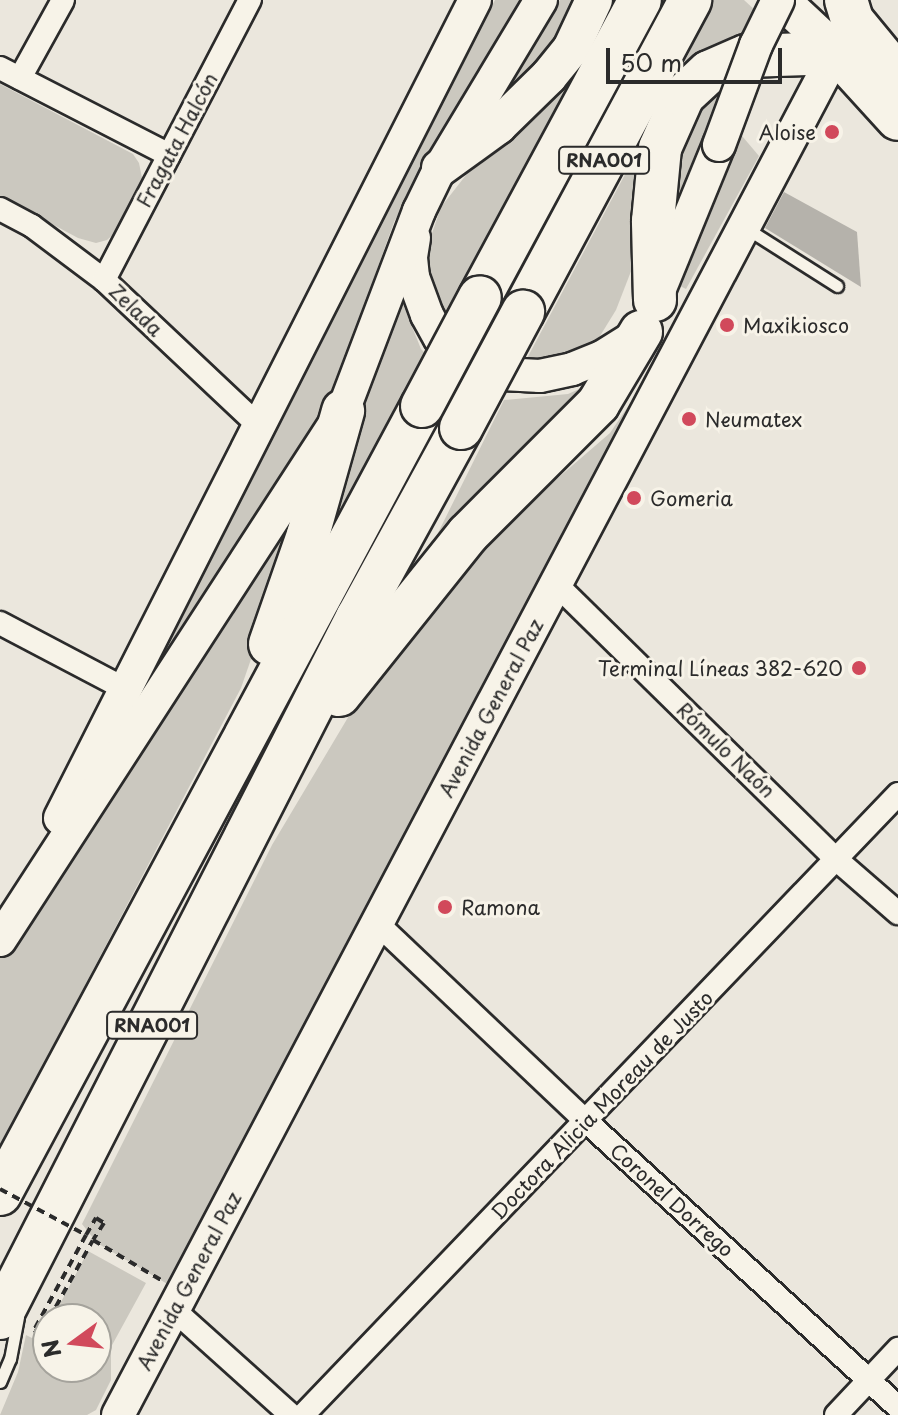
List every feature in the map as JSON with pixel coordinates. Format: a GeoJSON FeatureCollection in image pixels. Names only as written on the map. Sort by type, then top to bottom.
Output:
{"type":"FeatureCollection","features":[{"type":"Feature","properties":{"kind":"highway","name":"RNA001"},"geometry":{"type":"LineString","coordinates":[[0,1192],[640,0]]}},
{"type":"Feature","properties":{"kind":"highway","name":"RNA001"},"geometry":{"type":"LineString","coordinates":[[0,1318],[273,781],[688,5]]}},
{"type":"Feature","properties":{"kind":"highway"},"geometry":{"type":"LineString","coordinates":[[846,15],[898,76]]}},
{"type":"Feature","properties":{"kind":"highway"},"geometry":{"type":"LineString","coordinates":[[846,15],[898,119]]}},
{"type":"Feature","properties":{"kind":"highway"},"geometry":{"type":"LineString","coordinates":[[273,781],[458,546],[598,404],[648,316],[654,188],[660,148],[683,96],[709,72],[846,15]]}},
{"type":"Feature","properties":{"kind":"highway"},"geometry":{"type":"LineString","coordinates":[[238,744],[308,535],[343,411]]}},
{"type":"Feature","properties":{"kind":"main road"},"geometry":{"type":"LineString","coordinates":[[440,168],[498,126],[549,76],[571,49],[594,0]]}},
{"type":"Feature","properties":{"kind":"main road"},"geometry":{"type":"LineString","coordinates":[[779,0],[846,15]]}},
{"type":"Feature","properties":{"kind":"street"},"geometry":{"type":"LineString","coordinates":[[63,0],[10,73],[169,155]]}},
{"type":"Feature","properties":{"kind":"street","name":"Fragata Halcón"},"geometry":{"type":"LineString","coordinates":[[104,280],[250,0]]}},
{"type":"Feature","properties":{"kind":"street"},"geometry":{"type":"LineString","coordinates":[[0,939],[475,0]]}},
{"type":"Feature","properties":{"kind":"street"},"geometry":{"type":"LineString","coordinates":[[0,939],[343,411],[419,211],[440,168],[541,0]]}},
{"type":"Feature","properties":{"kind":"street"},"geometry":{"type":"LineString","coordinates":[[419,211],[411,258],[413,277],[440,338],[465,363],[483,373],[540,376],[602,357],[648,316],[719,145],[756,45],[779,0]]}},
{"type":"Feature","properties":{"kind":"street","name":"Avenida General Paz"},"geometry":{"type":"LineString","coordinates":[[118,1415],[744,228],[846,15]]}},
{"type":"Feature","properties":{"kind":"street","name":"Zelada"},"geometry":{"type":"LineString","coordinates":[[0,209],[32,226],[104,280],[259,426]]}},
{"type":"Feature","properties":{"kind":"street","name":"Rómulo Naón"},"geometry":{"type":"LineString","coordinates":[[556,584],[837,860],[898,913]]}},
{"type":"Feature","properties":{"kind":"street"},"geometry":{"type":"LineString","coordinates":[[0,623],[125,689]]}},
{"type":"Feature","properties":{"kind":"street","name":"Doctora Alicia Moreau de Justo"},"geometry":{"type":"LineString","coordinates":[[303,1415],[898,794]]}},
{"type":"Feature","properties":{"kind":"street","name":"Coronel Dorrego"},"geometry":{"type":"LineString","coordinates":[[378,924],[587,1122],[898,1407]]}},
{"type":"Feature","properties":{"kind":"street"},"geometry":{"type":"LineString","coordinates":[[178,1302],[291,1415]]}},
{"type":"Feature","properties":{"kind":"street"},"geometry":{"type":"LineString","coordinates":[[836,1415],[898,1349]]}},
{"type":"Feature","properties":{"kind":"lane"},"geometry":{"type":"LineString","coordinates":[[744,228],[837,286]]}},
{"type":"Feature","properties":{"kind":"lane"},"geometry":{"type":"LineString","coordinates":[[0,1382],[10,1359],[26,1267]]}},
{"type":"Feature","properties":{"kind":"path"},"geometry":{"type":"LineString","coordinates":[[0,1192],[88,1232]]}},
{"type":"Feature","properties":{"kind":"path"},"geometry":{"type":"LineString","coordinates":[[49,1303],[96,1218],[104,1223],[58,1303]]}},
{"type":"Feature","properties":{"kind":"path"},"geometry":{"type":"LineString","coordinates":[[93,1240],[178,1302]]}},
{"type":"Feature","properties":{"kind":"shaded area"},"geometry":{"type":"Polygon","coordinates":[[[495,0],[526,0],[441,133],[394,222],[335,387],[310,443],[127,718],[495,0]]]}},
{"type":"Feature","properties":{"kind":"shaded area"},"geometry":{"type":"Polygon","coordinates":[[[560,0],[583,0],[558,49],[483,117],[560,0]]]}},
{"type":"Feature","properties":{"kind":"shaded area"},"geometry":{"type":"Polygon","coordinates":[[[603,0],[615,0],[444,325],[427,270],[429,242],[441,207],[603,0]]]}},
{"type":"Feature","properties":{"kind":"shaded area"},"geometry":{"type":"Polygon","coordinates":[[[714,0],[744,0],[757,12],[741,45],[667,99],[714,0]]]}},
{"type":"Feature","properties":{"kind":"shaded area"},"geometry":{"type":"Polygon","coordinates":[[[730,73],[702,150],[661,243],[680,122],[730,73]]]}},
{"type":"Feature","properties":{"kind":"shaded area"},"geometry":{"type":"Polygon","coordinates":[[[0,84],[133,154],[139,163],[143,183],[117,231],[107,240],[96,243],[78,238],[0,196],[0,84]]]}},
{"type":"Feature","properties":{"kind":"shaded area"},"geometry":{"type":"Polygon","coordinates":[[[654,120],[640,248],[616,310],[600,336],[575,357],[524,364],[654,120]]]}},
{"type":"Feature","properties":{"kind":"shaded area"},"geometry":{"type":"Polygon","coordinates":[[[737,130],[759,156],[686,289],[680,286],[737,130]]]}},
{"type":"Feature","properties":{"kind":"shaded area"},"geometry":{"type":"Polygon","coordinates":[[[395,298],[402,302],[421,349],[427,355],[351,490],[324,547],[332,489],[395,298]]]}},
{"type":"Feature","properties":{"kind":"shaded area"},"geometry":{"type":"Polygon","coordinates":[[[652,371],[176,1289],[97,1243],[82,1224],[272,845],[356,704],[500,528],[610,433],[652,371]]]}},
{"type":"Feature","properties":{"kind":"shaded area"},"geometry":{"type":"Polygon","coordinates":[[[586,386],[584,393],[430,549],[504,400],[568,394],[586,386]]]}},
{"type":"Feature","properties":{"kind":"shaded area"},"geometry":{"type":"Polygon","coordinates":[[[317,469],[241,688],[0,1147],[0,956],[317,469]]]}},
{"type":"Feature","properties":{"kind":"shaded area"},"geometry":{"type":"Polygon","coordinates":[[[88,1251],[146,1283],[112,1345],[112,1303],[60,1303],[88,1251]]]}},
{"type":"Feature","properties":{"kind":"shaded area"},"geometry":{"type":"Polygon","coordinates":[[[26,1335],[32,1338],[32,1383],[110,1383],[96,1410],[87,1415],[0,1415],[18,1372],[26,1335]]]}},
{"type":"Feature","properties":{"kind":"building"},"geometry":{"type":"Polygon","coordinates":[[[784,192],[857,232],[861,287],[765,228],[784,192]]]}},
{"type":"Feature","properties":{"kind":"place","name":"Aloise"},"geometry":{"type":"Point","coordinates":[832,132]}},
{"type":"Feature","properties":{"kind":"place","name":"Maxikiosco"},"geometry":{"type":"Point","coordinates":[727,325]}},
{"type":"Feature","properties":{"kind":"place","name":"Neumatex"},"geometry":{"type":"Point","coordinates":[689,419]}},
{"type":"Feature","properties":{"kind":"place","name":"Gomeria"},"geometry":{"type":"Point","coordinates":[634,498]}},
{"type":"Feature","properties":{"kind":"place","name":"Terminal Líneas 382-620"},"geometry":{"type":"Point","coordinates":[859,668]}},
{"type":"Feature","properties":{"kind":"place","name":"Ramona"},"geometry":{"type":"Point","coordinates":[445,907]}}]}
